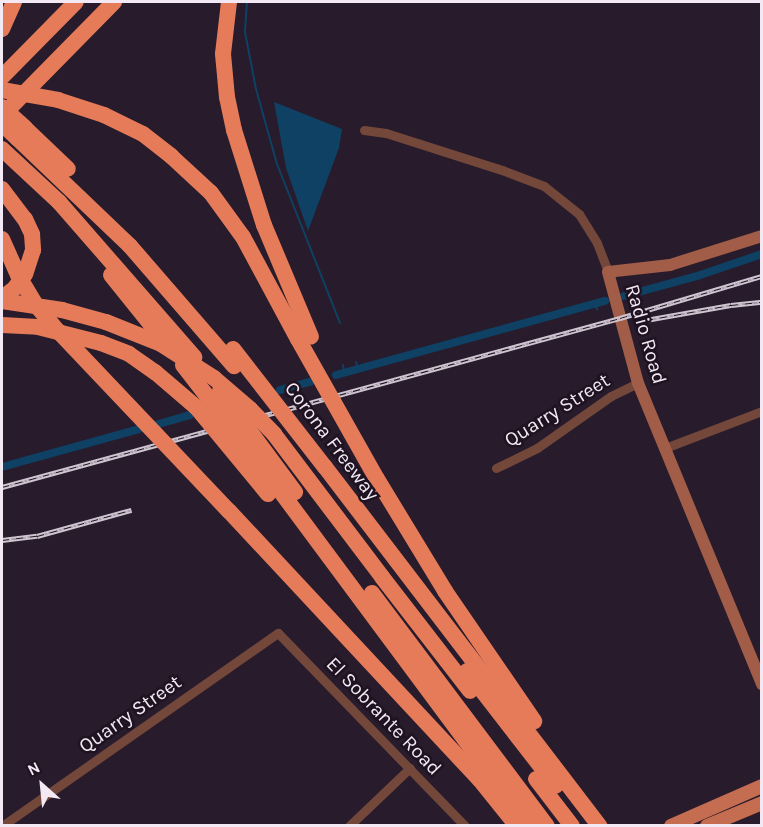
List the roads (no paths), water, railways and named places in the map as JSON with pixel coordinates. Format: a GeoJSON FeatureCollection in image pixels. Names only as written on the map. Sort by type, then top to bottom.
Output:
{"type":"FeatureCollection","features":[{"type":"Feature","properties":{"kind":"highway"},"geometry":{"type":"LineString","coordinates":[[2,29],[14,2]]}},
{"type":"Feature","properties":{"kind":"highway"},"geometry":{"type":"LineString","coordinates":[[2,77],[76,2]]}},
{"type":"Feature","properties":{"kind":"highway"},"geometry":{"type":"LineString","coordinates":[[2,100],[99,2]]}},
{"type":"Feature","properties":{"kind":"highway"},"geometry":{"type":"LineString","coordinates":[[2,116],[114,2]]}},
{"type":"Feature","properties":{"kind":"highway"},"geometry":{"type":"LineString","coordinates":[[229,2],[223,54],[227,97],[234,130],[264,225],[304,338]]}},
{"type":"Feature","properties":{"kind":"highway"},"geometry":{"type":"LineString","coordinates":[[54,62],[2,125],[21,133],[129,246],[234,366],[320,469],[594,825]]}},
{"type":"Feature","properties":{"kind":"highway"},"geometry":{"type":"LineString","coordinates":[[2,90],[58,100],[104,115],[143,134],[171,156],[210,193],[243,237],[304,338],[377,479],[445,591],[540,731],[549,758]]}},
{"type":"Feature","properties":{"kind":"highway","name":"Corona Freeway"},"geometry":{"type":"LineString","coordinates":[[2,107],[21,133],[132,234],[233,349],[320,469],[549,758],[594,825]]}},
{"type":"Feature","properties":{"kind":"highway"},"geometry":{"type":"LineString","coordinates":[[2,149],[8,164],[101,262],[188,361],[295,492],[548,825]]}},
{"type":"Feature","properties":{"kind":"highway"},"geometry":{"type":"LineString","coordinates":[[2,189],[25,219],[33,242],[31,258],[25,274],[2,300]]}},
{"type":"Feature","properties":{"kind":"highway"},"geometry":{"type":"LineString","coordinates":[[2,239],[18,275],[51,322],[465,763],[517,825]]}},
{"type":"Feature","properties":{"kind":"highway"},"geometry":{"type":"LineString","coordinates":[[2,300],[62,309],[106,322],[161,344],[214,378],[250,409],[274,434],[561,825]]}},
{"type":"Feature","properties":{"kind":"highway"},"geometry":{"type":"LineString","coordinates":[[2,311],[60,319],[111,333],[172,362],[200,379],[241,413],[283,459],[572,825]]}},
{"type":"Feature","properties":{"kind":"highway"},"geometry":{"type":"LineString","coordinates":[[2,325],[39,327],[101,343],[129,354],[155,372],[204,416],[327,553],[530,825]]}},
{"type":"Feature","properties":{"kind":"highway"},"geometry":{"type":"LineString","coordinates":[[188,361],[273,491]]}},
{"type":"Feature","properties":{"kind":"main road"},"geometry":{"type":"LineString","coordinates":[[671,825],[762,786]]}},
{"type":"Feature","properties":{"kind":"main road"},"geometry":{"type":"LineString","coordinates":[[707,825],[762,803]]}},
{"type":"Feature","properties":{"kind":"street","name":"Radio Road"},"geometry":{"type":"LineString","coordinates":[[364,130],[426,146],[544,186],[579,213],[597,243],[608,272],[638,383],[762,684]]}},
{"type":"Feature","properties":{"kind":"street"},"geometry":{"type":"LineString","coordinates":[[608,272],[670,265],[762,236]]}},
{"type":"Feature","properties":{"kind":"street","name":"Quarry Street"},"geometry":{"type":"LineString","coordinates":[[496,468],[537,448],[610,396],[638,383]]}},
{"type":"Feature","properties":{"kind":"street"},"geometry":{"type":"LineString","coordinates":[[665,448],[762,411]]}},
{"type":"Feature","properties":{"kind":"street","name":"Quarry Street"},"geometry":{"type":"LineString","coordinates":[[2,825],[278,633]]}},
{"type":"Feature","properties":{"kind":"street","name":"El Sobrante Road"},"geometry":{"type":"LineString","coordinates":[[278,633],[465,825]]}},
{"type":"Feature","properties":{"kind":"street"},"geometry":{"type":"LineString","coordinates":[[348,825],[410,768]]}},
{"type":"Feature","properties":{"kind":"water"},"geometry":{"type":"Polygon","coordinates":[[[274,102],[342,129],[339,148],[308,231],[286,168],[274,102]]]}},
{"type":"Feature","properties":{"kind":"waterway"},"geometry":{"type":"LineString","coordinates":[[247,2],[245,32],[256,89],[277,164],[340,323]]}},
{"type":"Feature","properties":{"kind":"waterway"},"geometry":{"type":"LineString","coordinates":[[624,296],[700,275],[762,254]]}},
{"type":"Feature","properties":{"kind":"waterway"},"geometry":{"type":"LineString","coordinates":[[628,290],[628,295]]}},
{"type":"Feature","properties":{"kind":"waterway"},"geometry":{"type":"LineString","coordinates":[[336,375],[605,301]]}},
{"type":"Feature","properties":{"kind":"waterway"},"geometry":{"type":"LineString","coordinates":[[356,362],[358,369]]}},
{"type":"Feature","properties":{"kind":"waterway"},"geometry":{"type":"LineString","coordinates":[[343,365],[344,373]]}},
{"type":"Feature","properties":{"kind":"waterway"},"geometry":{"type":"LineString","coordinates":[[280,390],[310,382]]}},
{"type":"Feature","properties":{"kind":"waterway"},"geometry":{"type":"LineString","coordinates":[[155,425],[190,415]]}},
{"type":"Feature","properties":{"kind":"waterway"},"geometry":{"type":"LineString","coordinates":[[2,467],[139,429]]}},
{"type":"Feature","properties":{"kind":"railway"},"geometry":{"type":"LineString","coordinates":[[2,487],[620,318],[762,276]]}},
{"type":"Feature","properties":{"kind":"railway"},"geometry":{"type":"LineString","coordinates":[[646,320],[762,302]]}},
{"type":"Feature","properties":{"kind":"railway"},"geometry":{"type":"LineString","coordinates":[[2,540],[37,536],[131,510]]}}]}
